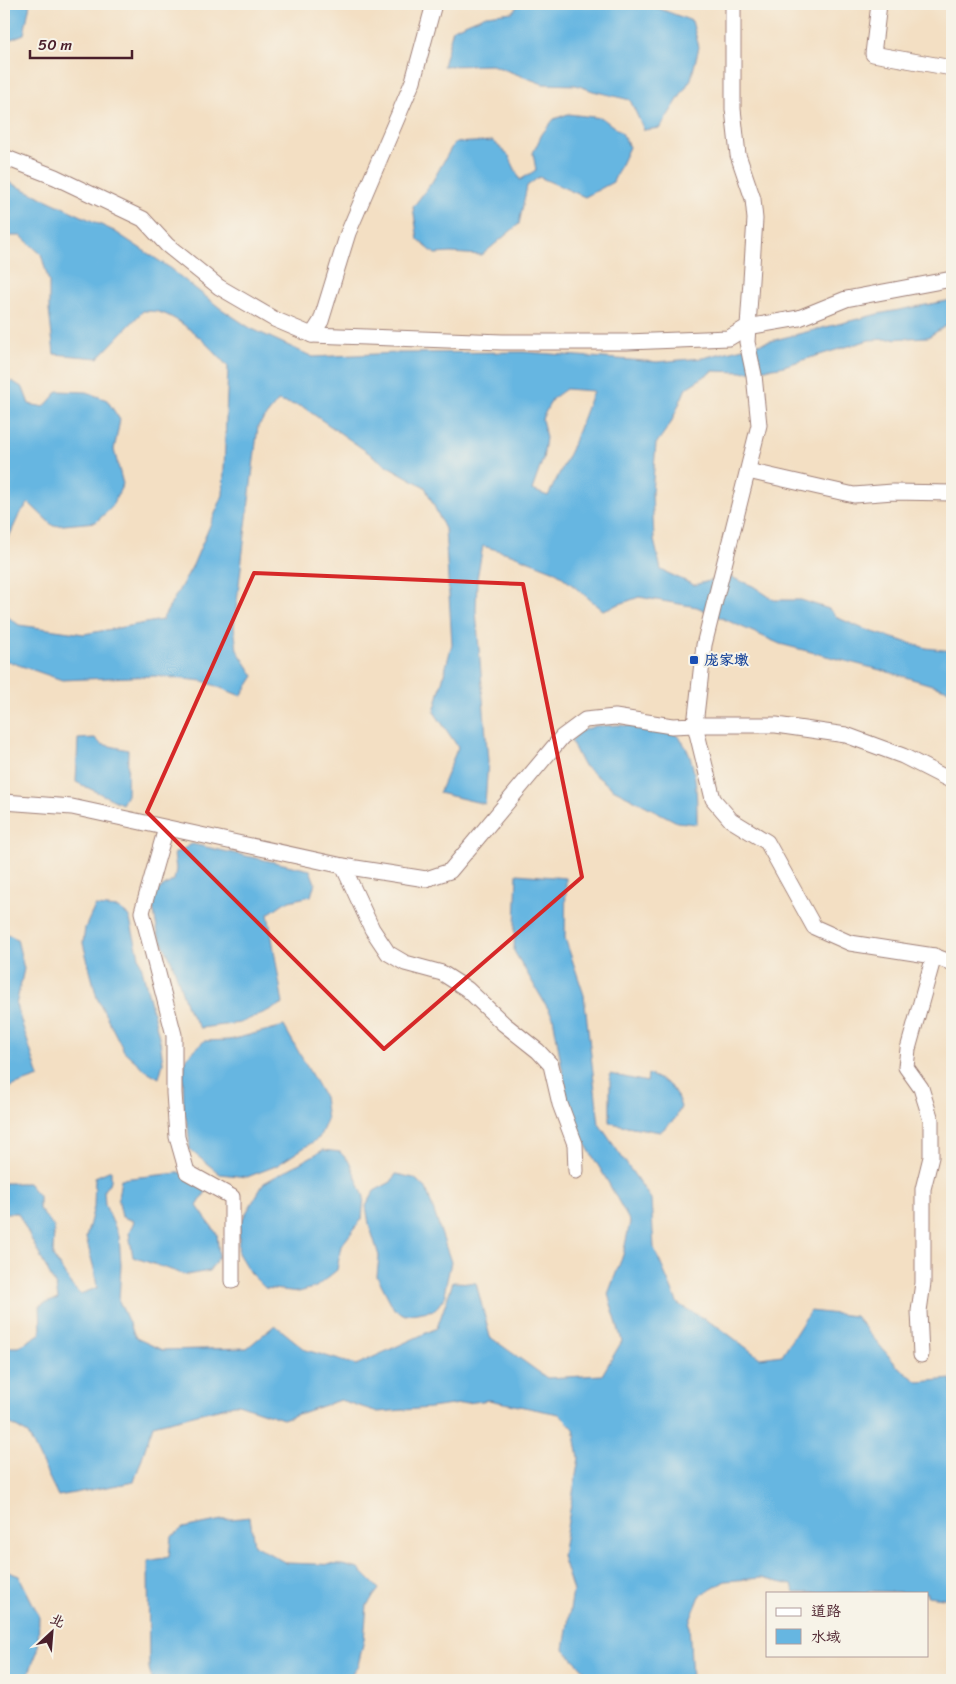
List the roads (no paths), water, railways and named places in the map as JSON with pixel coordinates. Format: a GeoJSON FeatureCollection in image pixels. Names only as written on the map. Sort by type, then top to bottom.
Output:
{"type":"FeatureCollection","features":[{"type":"Feature","properties":{"kind":"street"},"geometry":{"type":"LineString","coordinates":[[312,335],[321,321],[348,232],[412,81],[434,4]]}},
{"type":"Feature","properties":{"kind":"street"},"geometry":{"type":"LineString","coordinates":[[733,4],[733,109],[738,156],[753,199],[755,220],[747,334],[754,375],[759,425],[704,645],[695,725],[713,799],[731,820],[767,842],[814,928],[850,943],[934,956],[952,962]]}},
{"type":"Feature","properties":{"kind":"street"},"geometry":{"type":"LineString","coordinates":[[879,4],[873,54],[952,68]]}},
{"type":"Feature","properties":{"kind":"street"},"geometry":{"type":"LineString","coordinates":[[4,157],[55,177],[143,219],[167,245],[219,287],[274,319],[312,335],[502,342],[627,342],[729,338],[799,318],[846,300],[952,279]]}},
{"type":"Feature","properties":{"kind":"street"},"geometry":{"type":"LineString","coordinates":[[748,471],[854,495],[893,492],[952,494]]}},
{"type":"Feature","properties":{"kind":"street"},"geometry":{"type":"LineString","coordinates":[[4,802],[72,808],[343,866],[426,878],[450,871],[562,737],[585,720],[615,718],[672,726],[776,725],[846,735],[902,756],[952,782]]}},
{"type":"Feature","properties":{"kind":"street"},"geometry":{"type":"LineString","coordinates":[[166,828],[142,912],[174,1035],[174,1093],[177,1137],[186,1172],[232,1197],[232,1281]]}},
{"type":"Feature","properties":{"kind":"street"},"geometry":{"type":"LineString","coordinates":[[343,866],[372,929],[388,953],[405,963],[442,973],[467,989],[504,1024],[538,1050],[551,1065],[560,1104],[575,1144],[576,1171]]}},
{"type":"Feature","properties":{"kind":"street"},"geometry":{"type":"LineString","coordinates":[[921,1355],[919,1311],[923,1283],[923,1189],[931,1158],[931,1120],[921,1088],[906,1067],[908,1049],[934,956]]}},
{"type":"Feature","properties":{"kind":"water"},"geometry":{"type":"Polygon","coordinates":[[[4,4],[30,4],[24,34],[4,42],[4,4]]]}},
{"type":"Feature","properties":{"kind":"water"},"geometry":{"type":"Polygon","coordinates":[[[519,4],[647,4],[692,21],[699,47],[691,79],[660,128],[644,130],[630,100],[576,85],[543,84],[492,65],[443,66],[453,29],[486,15],[513,12],[519,4]]]}},
{"type":"Feature","properties":{"kind":"water"},"geometry":{"type":"Polygon","coordinates":[[[568,114],[602,118],[622,133],[629,147],[613,182],[585,197],[539,177],[527,186],[519,224],[482,255],[435,254],[418,240],[413,207],[432,182],[454,143],[493,141],[509,156],[520,180],[536,170],[533,153],[542,134],[554,119],[568,114]]]}},
{"type":"Feature","properties":{"kind":"water"},"geometry":{"type":"Polygon","coordinates":[[[4,180],[114,231],[167,266],[220,308],[250,328],[313,357],[397,353],[524,352],[657,362],[703,358],[878,314],[952,300],[952,322],[928,337],[869,340],[780,367],[743,372],[713,371],[686,388],[671,423],[656,444],[652,492],[654,540],[661,570],[694,585],[728,576],[753,586],[774,600],[801,600],[829,609],[838,618],[866,630],[926,648],[952,651],[952,691],[892,673],[780,644],[697,607],[639,597],[603,610],[555,571],[511,554],[483,546],[477,578],[476,611],[488,761],[485,804],[439,793],[458,747],[434,712],[452,644],[445,529],[425,487],[386,465],[303,407],[278,401],[258,426],[234,626],[237,650],[254,676],[241,696],[203,681],[154,676],[62,680],[4,660],[4,614],[19,625],[84,634],[162,620],[193,565],[223,495],[228,367],[206,344],[180,322],[162,313],[152,311],[143,311],[98,358],[54,354],[49,310],[49,282],[41,254],[21,236],[4,236],[4,180]],[[566,389],[552,399],[542,419],[546,438],[543,459],[532,490],[548,496],[571,450],[593,391],[566,389]]]}},
{"type":"Feature","properties":{"kind":"water"},"geometry":{"type":"Polygon","coordinates":[[[12,381],[23,388],[29,404],[44,407],[58,391],[86,392],[107,400],[120,420],[114,450],[123,484],[111,508],[96,522],[53,526],[29,503],[20,513],[9,537],[4,538],[4,387],[12,381]]]}},
{"type":"Feature","properties":{"kind":"water"},"geometry":{"type":"Polygon","coordinates":[[[619,725],[666,730],[679,738],[691,759],[694,773],[697,824],[677,822],[613,789],[583,765],[571,741],[579,732],[595,726],[619,725]]]}},
{"type":"Feature","properties":{"kind":"water"},"geometry":{"type":"Polygon","coordinates":[[[95,738],[101,744],[128,750],[127,795],[122,804],[76,782],[78,739],[95,738]]]}},
{"type":"Feature","properties":{"kind":"water"},"geometry":{"type":"Polygon","coordinates":[[[192,844],[310,870],[315,883],[311,896],[285,902],[268,914],[283,1004],[240,1023],[200,1028],[188,1010],[172,962],[158,934],[152,901],[158,890],[174,880],[176,869],[174,854],[192,844]]]}},
{"type":"Feature","properties":{"kind":"water"},"geometry":{"type":"Polygon","coordinates":[[[517,874],[566,878],[565,938],[584,995],[599,1124],[651,1199],[654,1248],[678,1304],[720,1328],[760,1358],[782,1355],[810,1311],[855,1316],[898,1367],[918,1382],[952,1379],[952,1599],[928,1596],[928,1592],[795,1592],[792,1585],[761,1578],[725,1581],[700,1596],[689,1623],[692,1680],[593,1680],[564,1649],[573,1591],[562,1556],[579,1458],[574,1429],[559,1414],[489,1400],[430,1408],[378,1412],[340,1400],[283,1419],[238,1404],[153,1425],[134,1482],[58,1496],[28,1434],[4,1420],[4,1347],[19,1347],[41,1333],[40,1305],[58,1299],[56,1287],[18,1213],[4,1213],[4,1183],[28,1183],[39,1196],[39,1209],[54,1227],[53,1256],[73,1287],[80,1294],[97,1288],[86,1238],[94,1207],[95,1177],[111,1170],[111,1181],[104,1190],[105,1205],[119,1236],[121,1265],[119,1301],[136,1338],[162,1350],[247,1348],[275,1325],[306,1350],[356,1365],[437,1328],[453,1282],[476,1283],[490,1337],[547,1378],[602,1375],[622,1341],[608,1294],[623,1255],[630,1222],[571,1120],[553,1017],[514,951],[517,874]]]}},
{"type":"Feature","properties":{"kind":"water"},"geometry":{"type":"Polygon","coordinates":[[[95,906],[118,908],[129,916],[160,1041],[163,1063],[159,1078],[145,1070],[124,1051],[97,998],[83,943],[85,928],[95,906]]]}},
{"type":"Feature","properties":{"kind":"water"},"geometry":{"type":"Polygon","coordinates":[[[4,932],[17,939],[24,969],[16,1005],[39,1077],[7,1088],[4,1067],[4,932]]]}},
{"type":"Feature","properties":{"kind":"water"},"geometry":{"type":"Polygon","coordinates":[[[284,1026],[324,1097],[327,1120],[319,1138],[276,1166],[247,1177],[220,1174],[190,1150],[188,1126],[184,1113],[183,1077],[186,1058],[204,1041],[230,1040],[284,1026]]]}},
{"type":"Feature","properties":{"kind":"water"},"geometry":{"type":"Polygon","coordinates":[[[610,1074],[647,1082],[648,1074],[665,1083],[673,1089],[681,1107],[675,1119],[660,1132],[610,1123],[610,1074]]]}},
{"type":"Feature","properties":{"kind":"water"},"geometry":{"type":"Polygon","coordinates":[[[323,1150],[340,1152],[350,1163],[364,1197],[362,1219],[341,1246],[337,1270],[316,1287],[299,1292],[265,1288],[250,1273],[238,1253],[240,1223],[264,1183],[323,1150]]]}},
{"type":"Feature","properties":{"kind":"water"},"geometry":{"type":"Polygon","coordinates":[[[187,1172],[207,1190],[197,1206],[217,1234],[219,1257],[209,1271],[186,1275],[133,1257],[129,1233],[134,1221],[122,1217],[118,1198],[121,1179],[187,1172]]]}},
{"type":"Feature","properties":{"kind":"water"},"geometry":{"type":"Polygon","coordinates":[[[396,1174],[414,1178],[426,1188],[451,1262],[445,1289],[446,1295],[435,1310],[405,1315],[394,1309],[377,1276],[379,1256],[369,1224],[366,1206],[374,1191],[391,1182],[396,1174]]]}},
{"type":"Feature","properties":{"kind":"water"},"geometry":{"type":"Polygon","coordinates":[[[250,1517],[254,1545],[286,1563],[342,1565],[359,1569],[379,1589],[367,1605],[364,1640],[358,1665],[347,1680],[152,1680],[149,1668],[148,1561],[169,1557],[171,1537],[183,1528],[222,1520],[250,1517]]]}},
{"type":"Feature","properties":{"kind":"water"},"geometry":{"type":"Polygon","coordinates":[[[4,1570],[19,1576],[39,1616],[38,1650],[26,1680],[4,1680],[4,1570]]]}},
{"type":"Feature","properties":{"kind":"place","name":"庞家墩"},"geometry":{"type":"Point","coordinates":[694,660]}}]}
